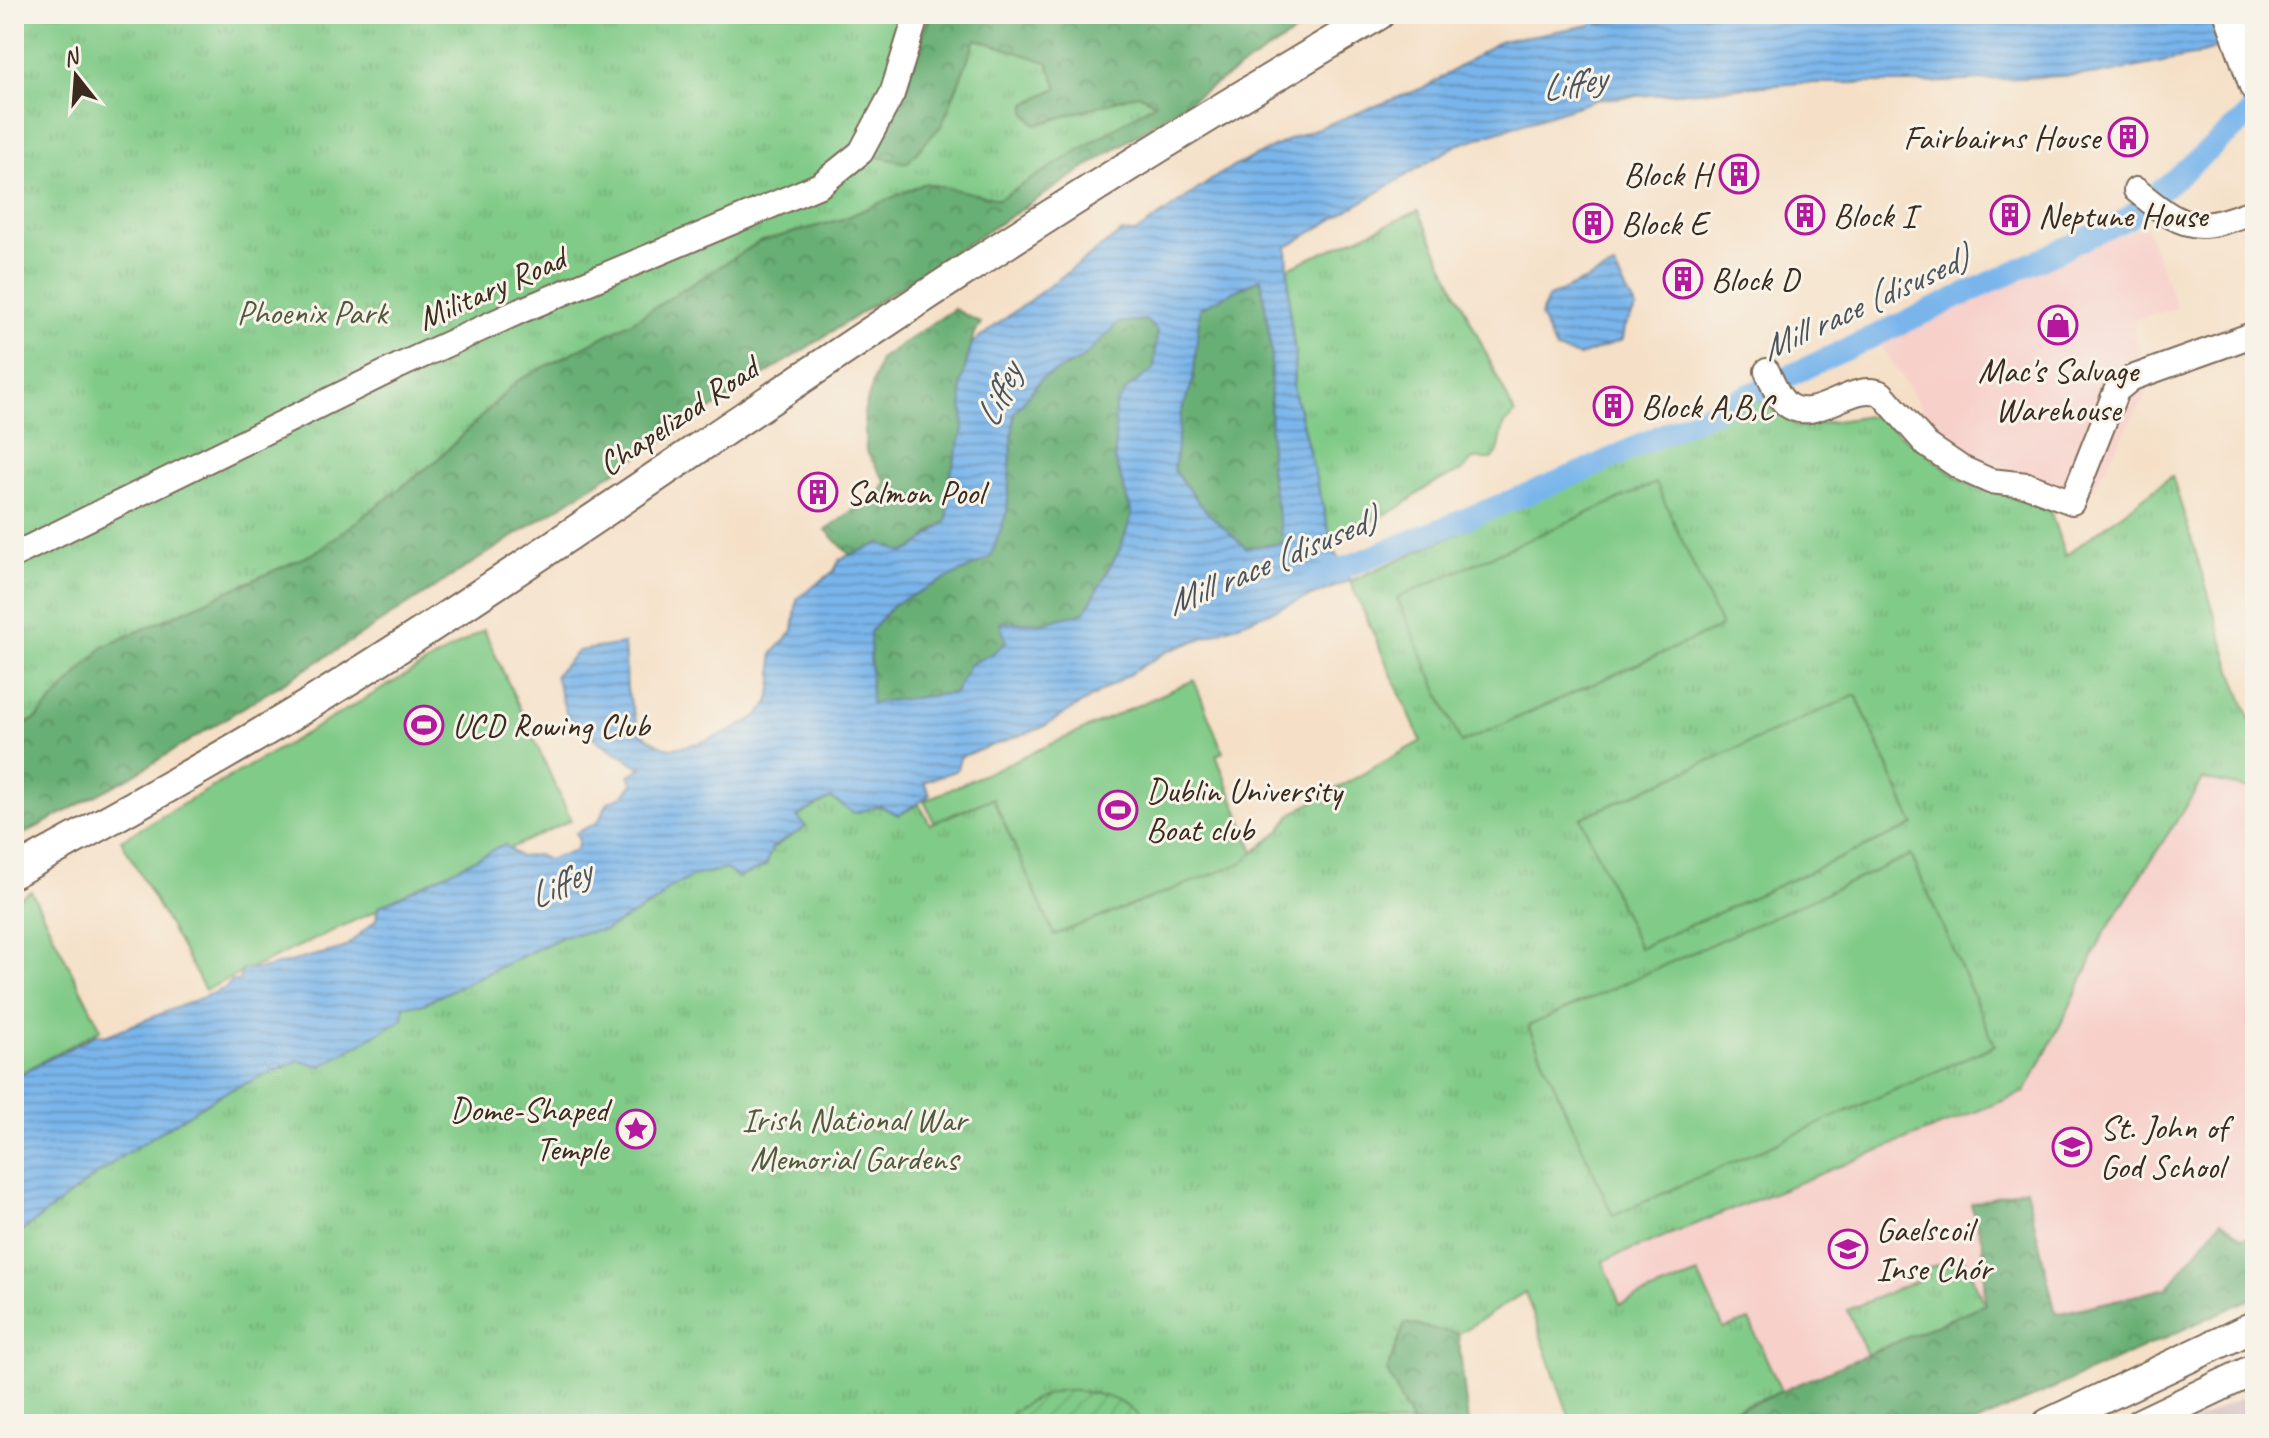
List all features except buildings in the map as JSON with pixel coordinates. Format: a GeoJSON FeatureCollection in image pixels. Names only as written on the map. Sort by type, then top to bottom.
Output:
{"type":"FeatureCollection","features":[{"type":"Feature","properties":{"kind":"main road","name":"Chapelizod Road"},"geometry":{"type":"LineString","coordinates":[[14,872],[159,793],[302,708],[958,275],[1216,110],[1379,14]]}},
{"type":"Feature","properties":{"kind":"main road"},"geometry":{"type":"LineString","coordinates":[[2230,14],[2251,73]]}},
{"type":"Feature","properties":{"kind":"main road"},"geometry":{"type":"LineString","coordinates":[[2048,1424],[2255,1324]]}},
{"type":"Feature","properties":{"kind":"main road"},"geometry":{"type":"LineString","coordinates":[[2140,1424],[2255,1369]]}},
{"type":"Feature","properties":{"kind":"street","name":"Military Road"},"geometry":{"type":"LineString","coordinates":[[14,555],[399,366],[520,311],[820,185],[861,152],[892,94],[917,14]]}},
{"type":"Feature","properties":{"kind":"street"},"geometry":{"type":"LineString","coordinates":[[2136,190],[2162,211],[2203,226],[2255,211]]}},
{"type":"Feature","properties":{"kind":"street"},"geometry":{"type":"LineString","coordinates":[[1767,371],[1788,406],[1809,410],[1873,390],[1882,394],[1927,445],[1961,468],[1990,481],[2027,485],[2072,502],[2116,391],[2132,378],[2255,334]]}},
{"type":"Feature","properties":{"kind":"shaded area"},"geometry":{"type":"Polygon","coordinates":[[[2146,226],[2177,308],[2133,320],[2147,392],[2091,493],[2004,469],[1933,426],[1872,331],[1927,304],[2146,226]]]}},
{"type":"Feature","properties":{"kind":"shaded area","name":"St. John of God School"},"geometry":{"type":"Polygon","coordinates":[[[2204,779],[2255,790],[2255,1297],[1974,1424],[1572,1424],[1526,1292],[2025,1092],[2102,937],[2204,779]]]}},
{"type":"Feature","properties":{"kind":"shaded area"},"geometry":{"type":"Polygon","coordinates":[[[2255,1391],[2255,1424],[2188,1424],[2255,1391]]]}},
{"type":"Feature","properties":{"kind":"green space","name":"Phoenix Park"},"geometry":{"type":"Polygon","coordinates":[[[14,14],[1324,14],[443,582],[132,776],[14,839],[14,14]]]}},
{"type":"Feature","properties":{"kind":"green space"},"geometry":{"type":"Polygon","coordinates":[[[931,14],[1324,14],[353,640],[132,776],[14,839],[14,729],[36,719],[103,647],[316,552],[436,461],[517,381],[630,323],[759,242],[843,219],[925,183],[999,199],[1155,103],[1138,94],[1036,125],[1026,113],[1026,104],[1058,87],[1047,62],[976,39],[942,125],[907,163],[873,156],[931,14]]]}},
{"type":"Feature","properties":{"kind":"green space"},"geometry":{"type":"Polygon","coordinates":[[[1418,211],[1515,414],[1504,425],[1498,452],[1492,459],[1473,459],[1462,471],[1432,484],[1397,509],[1331,539],[1293,387],[1295,354],[1288,268],[1418,211]]]}},
{"type":"Feature","properties":{"kind":"green space"},"geometry":{"type":"Polygon","coordinates":[[[1261,278],[1271,347],[1270,469],[1284,543],[1245,548],[1205,510],[1174,471],[1181,413],[1193,381],[1200,308],[1261,278]]]}},
{"type":"Feature","properties":{"kind":"green space"},"geometry":{"type":"Polygon","coordinates":[[[954,309],[981,323],[974,333],[961,384],[964,427],[950,476],[947,521],[931,532],[920,546],[903,553],[879,544],[850,555],[826,530],[881,491],[886,482],[866,451],[864,412],[880,359],[954,309]]]}},
{"type":"Feature","properties":{"kind":"green space"},"geometry":{"type":"Polygon","coordinates":[[[1145,320],[1157,331],[1154,369],[1128,388],[1115,460],[1132,515],[1121,547],[1085,612],[1045,623],[1001,622],[1007,642],[969,665],[955,693],[871,703],[870,632],[894,604],[990,558],[1007,512],[1014,413],[1041,379],[1082,359],[1118,323],[1145,320]]]}},
{"type":"Feature","properties":{"kind":"green space","name":"Irish National War Memorial Gardens"},"geometry":{"type":"Polygon","coordinates":[[[1759,400],[1798,427],[1875,415],[1966,483],[2049,507],[2065,556],[2172,476],[2230,664],[2255,733],[2255,790],[2203,779],[2102,937],[2025,1092],[1603,1261],[1620,1304],[1698,1274],[1724,1329],[1749,1320],[1781,1391],[1695,1424],[1572,1424],[1525,1292],[1458,1334],[1468,1424],[14,1424],[14,1237],[122,1156],[221,1094],[298,1061],[322,1066],[404,1004],[421,1005],[566,935],[605,930],[659,900],[667,889],[696,875],[726,869],[772,848],[806,827],[797,817],[831,798],[854,812],[880,806],[899,815],[919,804],[930,824],[993,798],[1054,934],[1242,863],[1280,830],[1293,813],[1421,741],[1350,581],[1759,400]]]}},
{"type":"Feature","properties":{"kind":"green space"},"geometry":{"type":"Polygon","coordinates":[[[1656,483],[1721,627],[1461,743],[1397,598],[1656,483]]]}},
{"type":"Feature","properties":{"kind":"green space","name":"UCD Rowing Club"},"geometry":{"type":"Polygon","coordinates":[[[484,630],[571,820],[205,990],[121,840],[484,630]]]}},
{"type":"Feature","properties":{"kind":"green space","name":"Dublin University Boat club"},"geometry":{"type":"Polygon","coordinates":[[[1194,680],[1223,752],[1216,755],[1254,852],[1242,863],[1054,935],[993,798],[934,822],[924,801],[1194,680]]]}},
{"type":"Feature","properties":{"kind":"green space"},"geometry":{"type":"Polygon","coordinates":[[[1856,695],[1914,825],[1639,948],[1581,818],[1856,695]]]}},
{"type":"Feature","properties":{"kind":"green space"},"geometry":{"type":"Polygon","coordinates":[[[1911,855],[1995,1045],[1613,1216],[1528,1026],[1911,855]]]}},
{"type":"Feature","properties":{"kind":"green space"},"geometry":{"type":"Polygon","coordinates":[[[31,891],[101,1029],[14,1077],[14,900],[31,891]]]}},
{"type":"Feature","properties":{"kind":"green space"},"geometry":{"type":"Polygon","coordinates":[[[2026,1188],[2056,1314],[2167,1288],[2221,1221],[2242,1238],[2255,1236],[2255,1297],[1974,1424],[1695,1424],[1752,1404],[1985,1304],[1983,1244],[1971,1204],[2026,1188]]]}},
{"type":"Feature","properties":{"kind":"green space"},"geometry":{"type":"Polygon","coordinates":[[[1963,1257],[1985,1304],[1867,1355],[1847,1310],[1927,1277],[1924,1269],[1963,1257]]]}},
{"type":"Feature","properties":{"kind":"green space"},"geometry":{"type":"Polygon","coordinates":[[[1405,1323],[1458,1334],[1468,1424],[1412,1424],[1387,1371],[1405,1323]]]}},
{"type":"Feature","properties":{"kind":"green space"},"geometry":{"type":"Polygon","coordinates":[[[1061,1390],[1118,1401],[1145,1424],[1004,1424],[1022,1406],[1061,1390]]]}},
{"type":"Feature","properties":{"kind":"water","name":"Liffey"},"geometry":{"type":"Polygon","coordinates":[[[1653,14],[2255,14],[2255,37],[2192,56],[2103,74],[1921,83],[1800,83],[1599,99],[1457,145],[1287,247],[1295,354],[1293,387],[1333,547],[1350,581],[1166,652],[1041,728],[960,757],[957,770],[924,782],[930,795],[899,815],[880,806],[854,813],[831,798],[797,816],[806,827],[772,848],[766,866],[738,878],[726,869],[696,875],[667,889],[659,900],[605,930],[566,935],[421,1005],[404,1005],[403,1019],[322,1066],[298,1061],[221,1094],[122,1156],[14,1237],[14,1077],[97,1034],[105,1036],[226,988],[231,981],[239,981],[242,970],[262,969],[344,948],[376,920],[378,907],[497,847],[505,845],[520,857],[537,855],[548,860],[576,850],[579,841],[576,833],[598,822],[608,802],[623,796],[633,784],[629,775],[642,768],[599,742],[567,716],[555,675],[578,651],[624,644],[627,690],[639,731],[663,746],[675,748],[703,742],[757,716],[768,703],[772,690],[772,654],[793,631],[797,599],[834,571],[840,559],[881,543],[903,553],[921,543],[947,521],[950,476],[964,427],[961,384],[972,343],[1122,232],[1135,233],[1223,172],[1292,138],[1428,86],[1500,41],[1653,14]],[[1261,278],[1200,308],[1193,381],[1181,413],[1174,471],[1205,510],[1246,548],[1283,543],[1270,469],[1271,347],[1261,278]],[[1145,320],[1118,323],[1082,359],[1041,379],[1014,413],[1007,512],[990,558],[894,604],[870,632],[871,703],[955,693],[969,665],[993,653],[1006,642],[1000,622],[1045,623],[1085,612],[1121,547],[1132,514],[1115,460],[1115,406],[1128,388],[1154,369],[1157,331],[1145,320]]]}},
{"type":"Feature","properties":{"kind":"water"},"geometry":{"type":"Polygon","coordinates":[[[1614,267],[1636,309],[1624,327],[1622,340],[1580,356],[1556,350],[1540,316],[1549,297],[1614,267]]]}},
{"type":"Feature","properties":{"kind":"waterway"},"geometry":{"type":"LineString","coordinates":[[1593,14],[1596,30]]}},
{"type":"Feature","properties":{"kind":"waterway","name":"Mill race (disused)"},"geometry":{"type":"LineString","coordinates":[[1314,580],[1584,471],[2127,219],[2243,121],[2255,107]]}},
{"type":"Feature","properties":{"kind":"place","name":"Fairbairns House"},"geometry":{"type":"Point","coordinates":[2128,137]}},
{"type":"Feature","properties":{"kind":"place","name":"Block H"},"geometry":{"type":"Point","coordinates":[1739,174]}},
{"type":"Feature","properties":{"kind":"place","name":"Block I"},"geometry":{"type":"Point","coordinates":[1805,215]}},
{"type":"Feature","properties":{"kind":"place","name":"Neptune House"},"geometry":{"type":"Point","coordinates":[2010,215]}},
{"type":"Feature","properties":{"kind":"place","name":"Block E"},"geometry":{"type":"Point","coordinates":[1593,223]}},
{"type":"Feature","properties":{"kind":"place","name":"Block D"},"geometry":{"type":"Point","coordinates":[1683,279]}},
{"type":"Feature","properties":{"kind":"place","name":"Mac's Salvage Warehouse"},"geometry":{"type":"Point","coordinates":[2058,325]}},
{"type":"Feature","properties":{"kind":"place","name":"Block A,B,C"},"geometry":{"type":"Point","coordinates":[1613,406]}},
{"type":"Feature","properties":{"kind":"place","name":"Salmon Pool"},"geometry":{"type":"Point","coordinates":[818,492]}},
{"type":"Feature","properties":{"kind":"place","name":"UCD Rowing Club"},"geometry":{"type":"Point","coordinates":[424,725]}},
{"type":"Feature","properties":{"kind":"place","name":"Dublin University Boat club"},"geometry":{"type":"Point","coordinates":[1118,810]}},
{"type":"Feature","properties":{"kind":"place","name":"Dome-Shaped Temple"},"geometry":{"type":"Point","coordinates":[636,1129]}},
{"type":"Feature","properties":{"kind":"place","name":"St. John of God School"},"geometry":{"type":"Point","coordinates":[2072,1147]}},
{"type":"Feature","properties":{"kind":"place","name":"Gaelscoil Inse Chór"},"geometry":{"type":"Point","coordinates":[1848,1249]}}]}
